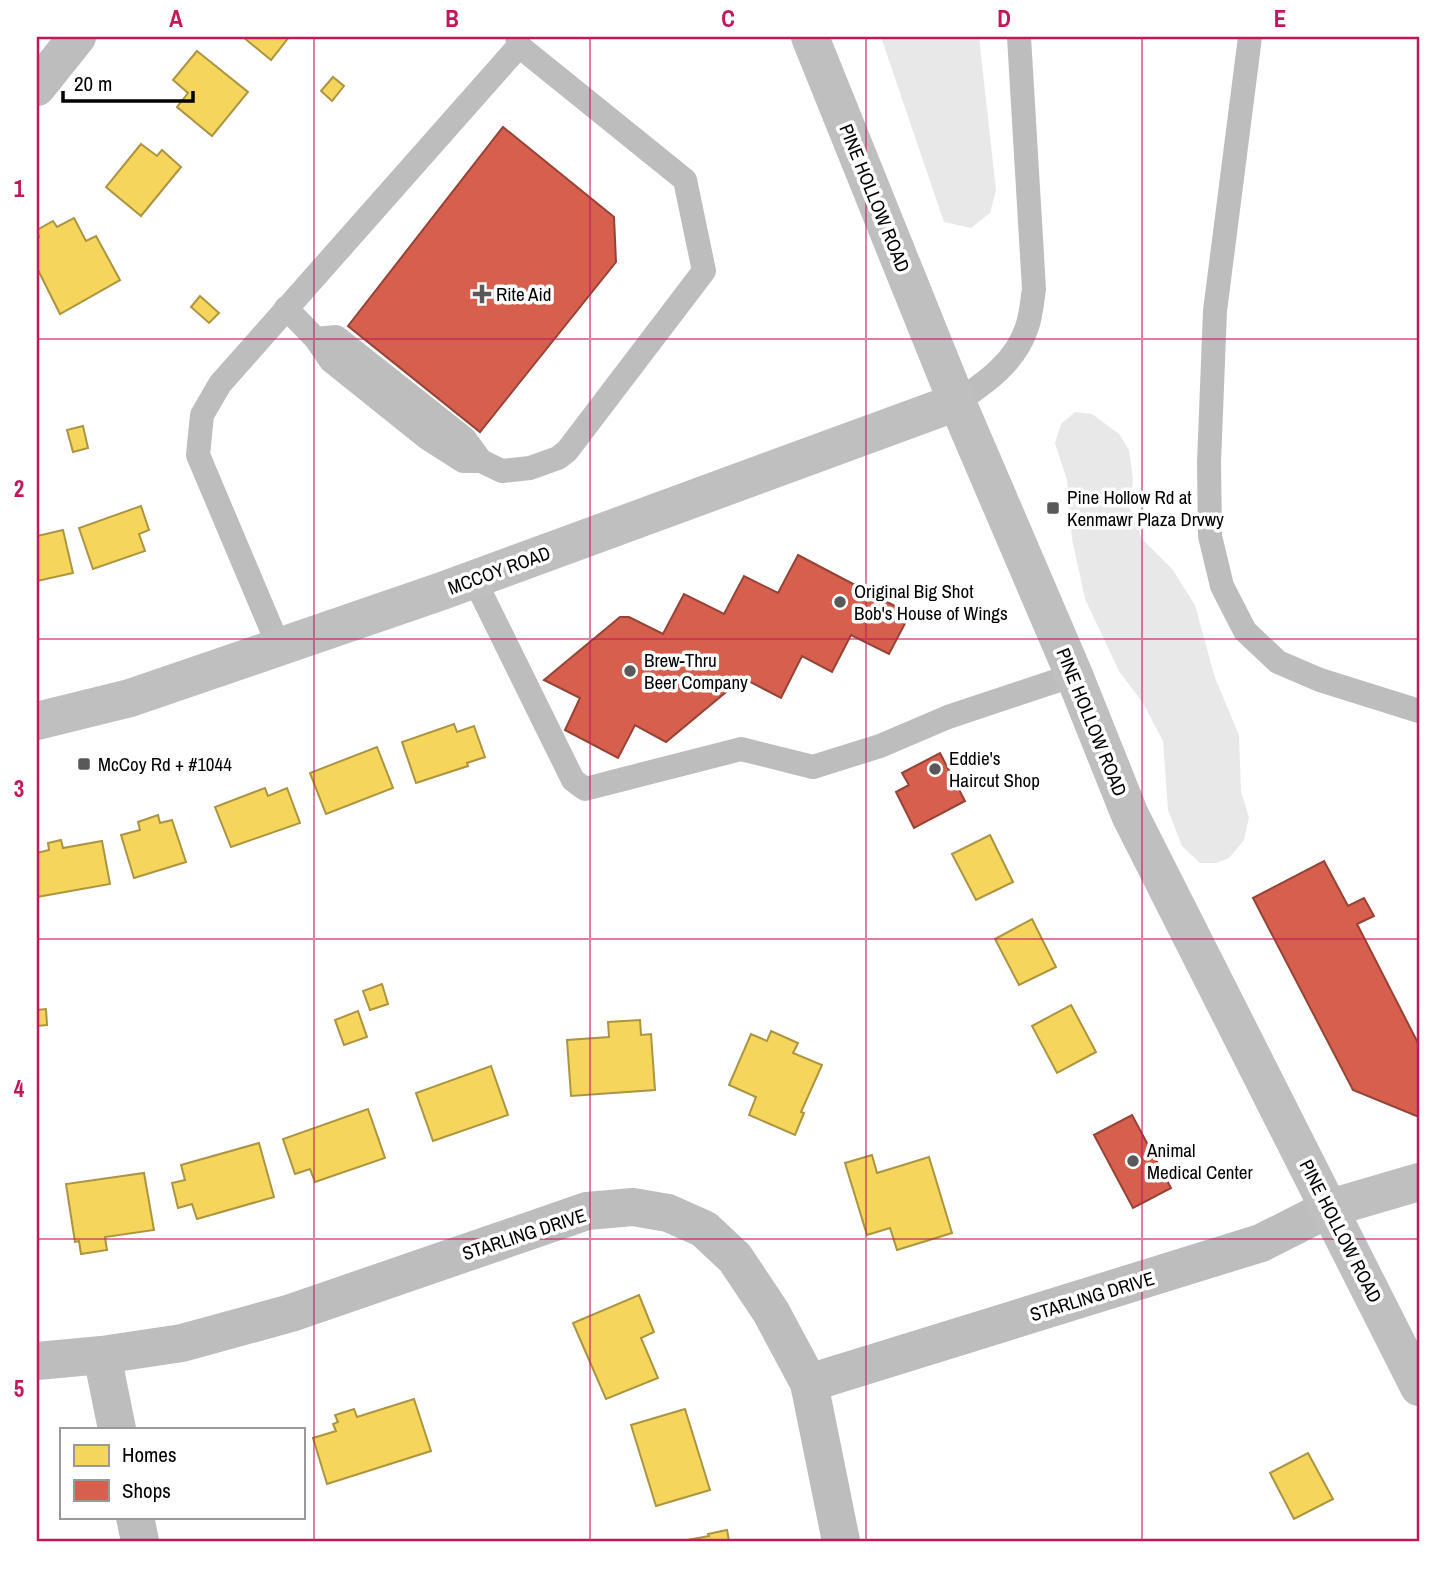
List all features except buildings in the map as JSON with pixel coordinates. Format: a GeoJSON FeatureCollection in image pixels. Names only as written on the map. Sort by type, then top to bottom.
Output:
{"type":"FeatureCollection","features":[{"type":"Feature","properties":{"kind":"street"},"geometry":{"type":"LineString","coordinates":[[37,87],[77,37]]}},
{"type":"Feature","properties":{"kind":"street","name":"PINE HOLLOW ROAD"},"geometry":{"type":"LineString","coordinates":[[810,37],[957,402],[1074,675],[1130,815],[1419,1387]]}},
{"type":"Feature","properties":{"kind":"street"},"geometry":{"type":"LineString","coordinates":[[831,37],[836,102]]}},
{"type":"Feature","properties":{"kind":"street","name":"MCCOY ROAD"},"geometry":{"type":"LineString","coordinates":[[37,721],[130,698],[279,647],[474,579],[957,402]]}},
{"type":"Feature","properties":{"kind":"street"},"geometry":{"type":"LineString","coordinates":[[1330,1208],[1419,1182]]}},
{"type":"Feature","properties":{"kind":"street","name":"STARLING DRIVE"},"geometry":{"type":"LineString","coordinates":[[37,1361],[182,1343],[279,1317],[587,1211],[633,1207],[668,1213],[704,1230],[735,1258],[771,1312],[809,1383],[1261,1243],[1330,1208]]}},
{"type":"Feature","properties":{"kind":"street"},"geometry":{"type":"LineString","coordinates":[[102,1355],[117,1428]]}},
{"type":"Feature","properties":{"kind":"street"},"geometry":{"type":"LineString","coordinates":[[809,1383],[841,1541]]}},
{"type":"Feature","properties":{"kind":"street"},"geometry":{"type":"LineString","coordinates":[[135,1518],[140,1541]]}},
{"type":"Feature","properties":{"kind":"lane"},"geometry":{"type":"LineString","coordinates":[[957,402],[988,381],[1009,359],[1027,328],[1034,289],[1019,37]]}},
{"type":"Feature","properties":{"kind":"lane"},"geometry":{"type":"LineString","coordinates":[[1250,37],[1215,311],[1209,463],[1210,536],[1222,586],[1245,631],[1278,662],[1320,680],[1419,712]]}},
{"type":"Feature","properties":{"kind":"lane"},"geometry":{"type":"LineString","coordinates":[[279,647],[198,455],[202,415],[220,384],[286,308],[518,41],[685,180],[704,271],[567,451],[558,458],[530,468],[502,471],[481,461],[463,461],[427,438],[331,361],[316,339],[286,308]]}},
{"type":"Feature","properties":{"kind":"lane"},"geometry":{"type":"LineString","coordinates":[[474,579],[573,779],[585,789],[741,749],[813,767],[880,746],[948,717],[1074,675]]}},
{"type":"Feature","properties":{"kind":"shaded area"},"geometry":{"type":"Polygon","coordinates":[[[881,37],[979,37],[996,190],[990,213],[971,228],[944,222],[881,37]]]}},
{"type":"Feature","properties":{"kind":"shaded area"},"geometry":{"type":"Polygon","coordinates":[[[1075,412],[1092,414],[1119,434],[1129,450],[1133,479],[1130,509],[1142,539],[1172,569],[1195,605],[1215,678],[1239,735],[1241,792],[1249,817],[1244,840],[1229,858],[1216,863],[1200,863],[1182,846],[1168,810],[1163,741],[1143,703],[1119,671],[1085,599],[1072,539],[1067,480],[1055,443],[1061,424],[1075,412]]]}},
{"type":"Feature","properties":{"kind":"place","name":"Rite Aid"},"geometry":{"type":"Point","coordinates":[482,294]}},
{"type":"Feature","properties":{"kind":"place","name":"Pine Hollow Rd at Kenmawr Plaza Drvwy"},"geometry":{"type":"Point","coordinates":[1053,508]}},
{"type":"Feature","properties":{"kind":"place","name":"Original Big Shot Bob's House of Wings"},"geometry":{"type":"Point","coordinates":[840,602]}},
{"type":"Feature","properties":{"kind":"place","name":"Brew-Thru Beer Company"},"geometry":{"type":"Point","coordinates":[630,671]}},
{"type":"Feature","properties":{"kind":"place","name":"McCoy Rd + #1044"},"geometry":{"type":"Point","coordinates":[84,764]}},
{"type":"Feature","properties":{"kind":"place","name":"Eddie's Haircut Shop"},"geometry":{"type":"Point","coordinates":[935,769]}},
{"type":"Feature","properties":{"kind":"place","name":"Animal Medical Center"},"geometry":{"type":"Point","coordinates":[1133,1161]}}]}
